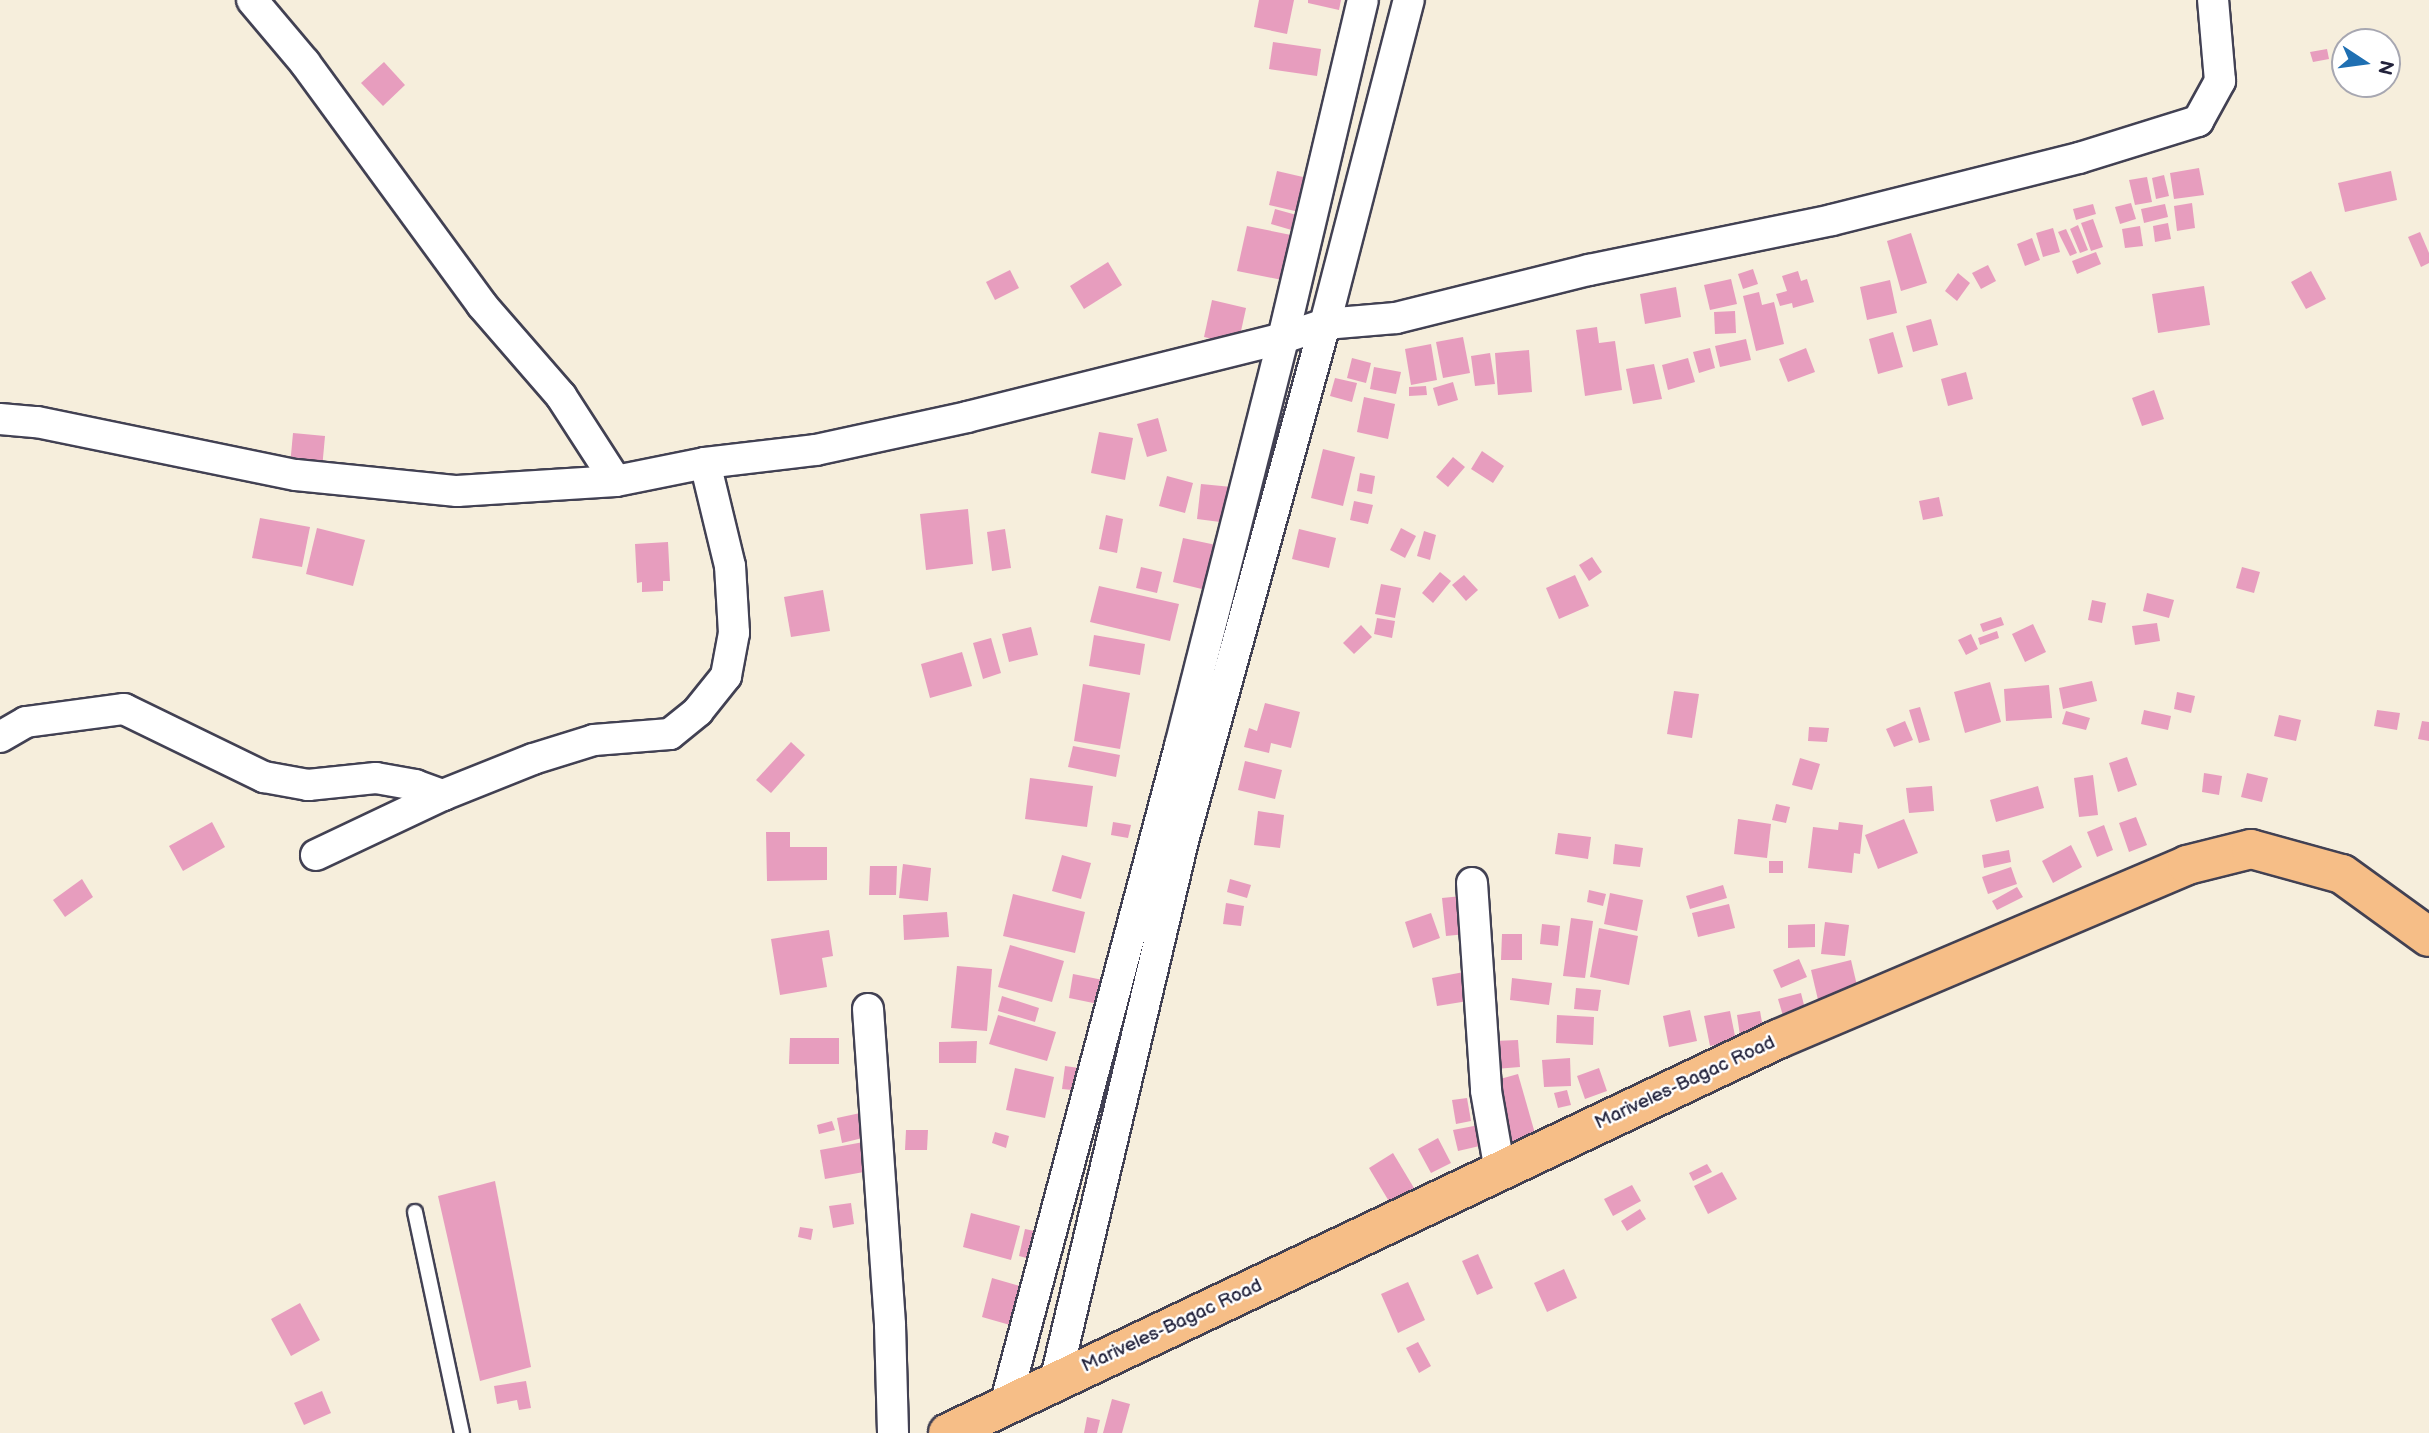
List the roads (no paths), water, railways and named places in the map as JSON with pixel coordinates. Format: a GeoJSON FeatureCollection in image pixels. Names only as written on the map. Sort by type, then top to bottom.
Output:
{"type":"FeatureCollection","features":[{"type":"Feature","properties":{"kind":"main road","name":"Mariveles-Bagac Road"},"geometry":{"type":"LineString","coordinates":[[948,1433],[1778,1039],[2187,865],[2251,849],[2342,874],[2429,937]]}},
{"type":"Feature","properties":{"kind":"street"},"geometry":{"type":"LineString","coordinates":[[252,0],[305,63],[482,305],[561,396],[616,481]]}},
{"type":"Feature","properties":{"kind":"street"},"geometry":{"type":"LineString","coordinates":[[1005,1405],[1180,746],[1283,338],[1363,0]]}},
{"type":"Feature","properties":{"kind":"street"},"geometry":{"type":"LineString","coordinates":[[1055,1382],[1183,841],[1325,324],[1409,0]]}},
{"type":"Feature","properties":{"kind":"street"},"geometry":{"type":"LineString","coordinates":[[0,419],[37,422],[296,475],[457,491],[616,481],[705,463],[816,450],[967,417],[1283,338],[1325,324],[1396,318],[1589,270],[1832,220],[2079,158],[2199,121],[2220,81],[2213,0]]}},
{"type":"Feature","properties":{"kind":"street"},"geometry":{"type":"LineString","coordinates":[[316,855],[443,795],[533,759],[594,740],[670,734],[717,690],[726,676],[733,620],[730,566],[705,463]]}},
{"type":"Feature","properties":{"kind":"street"},"geometry":{"type":"LineString","coordinates":[[0,737],[26,722],[124,709],[264,777],[308,785],[376,778],[415,785],[443,795]]}},
{"type":"Feature","properties":{"kind":"street"},"geometry":{"type":"LineString","coordinates":[[1472,883],[1486,1091],[1500,1171]]}},
{"type":"Feature","properties":{"kind":"street"},"geometry":{"type":"LineString","coordinates":[[868,1009],[890,1325],[893,1433]]}},
{"type":"Feature","properties":{"kind":"lane"},"geometry":{"type":"LineString","coordinates":[[415,1212],[462,1433]]}}]}
